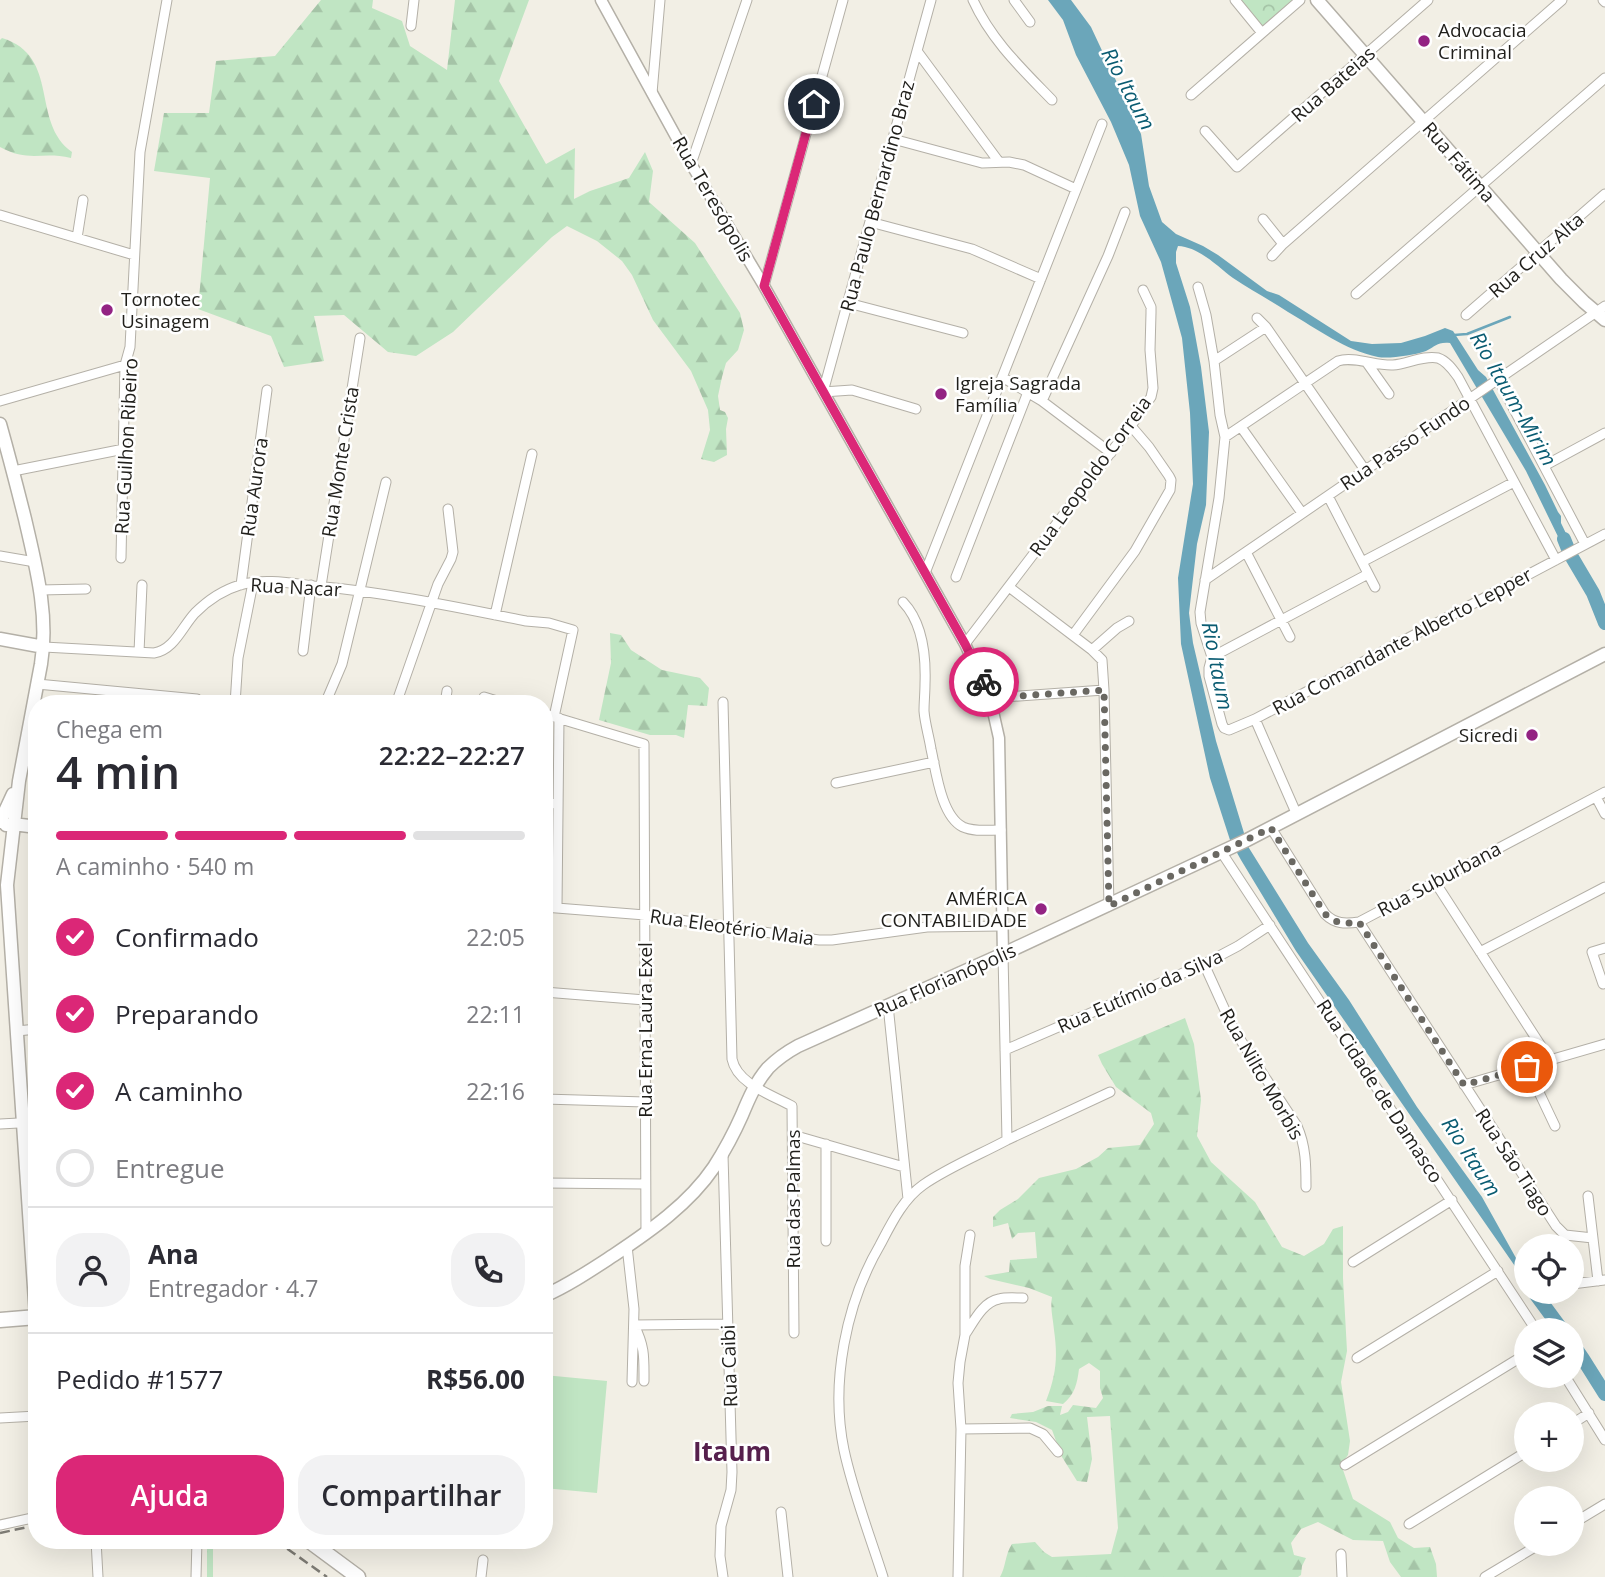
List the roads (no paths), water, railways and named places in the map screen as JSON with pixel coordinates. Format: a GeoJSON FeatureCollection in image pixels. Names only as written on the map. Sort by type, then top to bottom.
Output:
{"type":"FeatureCollection","features":[{"type":"Feature","properties":{"kind":"main road","name":"Rua Fátima"},"geometry":{"type":"LineString","coordinates":[[1317,0],[1572,290],[1602,313]]}},
{"type":"Feature","properties":{"kind":"main road"},"geometry":{"type":"LineString","coordinates":[[0,424],[40,590],[44,647],[35,695]]}},
{"type":"Feature","properties":{"kind":"main road","name":"Rua Nacar"},"geometry":{"type":"LineString","coordinates":[[0,639],[44,647]]}},
{"type":"Feature","properties":{"kind":"main road","name":"Rua Florianópolis"},"geometry":{"type":"LineString","coordinates":[[553,1292],[627,1246],[694,1192],[723,1153],[755,1087],[768,1068],[785,1053],[1228,850],[1605,654]]}},
{"type":"Feature","properties":{"kind":"main road"},"geometry":{"type":"LineString","coordinates":[[0,864],[28,730]]}},
{"type":"Feature","properties":{"kind":"main road"},"geometry":{"type":"LineString","coordinates":[[7,823],[28,826]]}},
{"type":"Feature","properties":{"kind":"main road"},"geometry":{"type":"LineString","coordinates":[[5,836],[3,881],[28,1167]]}},
{"type":"Feature","properties":{"kind":"main road"},"geometry":{"type":"LineString","coordinates":[[0,1320],[28,1318]]}},
{"type":"Feature","properties":{"kind":"main road"},"geometry":{"type":"LineString","coordinates":[[319,1549],[358,1577]]}},
{"type":"Feature","properties":{"kind":"main road"},"geometry":{"type":"LineString","coordinates":[[334,1549],[372,1577]]}},
{"type":"Feature","properties":{"kind":"street","name":"Rua Guilhon Ribeiro"},"geometry":{"type":"LineString","coordinates":[[121,558],[125,365],[130,347],[140,152],[167,0]]}},
{"type":"Feature","properties":{"kind":"street"},"geometry":{"type":"LineString","coordinates":[[411,26],[414,0]]}},
{"type":"Feature","properties":{"kind":"street","name":"Rua Teresópolis"},"geometry":{"type":"LineString","coordinates":[[601,0],[691,164],[764,286],[965,644],[990,698],[1000,749],[1007,1140]]}},
{"type":"Feature","properties":{"kind":"street"},"geometry":{"type":"LineString","coordinates":[[652,93],[660,0]]}},
{"type":"Feature","properties":{"kind":"street"},"geometry":{"type":"LineString","coordinates":[[691,164],[747,0]]}},
{"type":"Feature","properties":{"kind":"street"},"geometry":{"type":"LineString","coordinates":[[764,286],[843,0]]}},
{"type":"Feature","properties":{"kind":"street","name":"Rua Paulo Bernardino Braz"},"geometry":{"type":"LineString","coordinates":[[823,392],[931,0]]}},
{"type":"Feature","properties":{"kind":"street"},"geometry":{"type":"LineString","coordinates":[[973,0],[986,27],[1052,100]]}},
{"type":"Feature","properties":{"kind":"street"},"geometry":{"type":"LineString","coordinates":[[1014,0],[1030,22]]}},
{"type":"Feature","properties":{"kind":"street"},"geometry":{"type":"LineString","coordinates":[[1235,0],[1262,33]]}},
{"type":"Feature","properties":{"kind":"street"},"geometry":{"type":"LineString","coordinates":[[1191,95],[1300,0]]}},
{"type":"Feature","properties":{"kind":"street","name":"Rua Bateias"},"geometry":{"type":"LineString","coordinates":[[1205,131],[1237,167],[1428,0]]}},
{"type":"Feature","properties":{"kind":"street"},"geometry":{"type":"LineString","coordinates":[[1272,256],[1562,0]]}},
{"type":"Feature","properties":{"kind":"street"},"geometry":{"type":"LineString","coordinates":[[917,51],[999,162]]}},
{"type":"Feature","properties":{"kind":"street"},"geometry":{"type":"LineString","coordinates":[[1356,293],[1605,78]]}},
{"type":"Feature","properties":{"kind":"street"},"geometry":{"type":"LineString","coordinates":[[925,573],[1102,124]]}},
{"type":"Feature","properties":{"kind":"street"},"geometry":{"type":"LineString","coordinates":[[893,139],[982,163],[1024,164],[1076,190]]}},
{"type":"Feature","properties":{"kind":"street","name":"Rua Cruz Alta"},"geometry":{"type":"LineString","coordinates":[[1466,316],[1605,194]]}},
{"type":"Feature","properties":{"kind":"street"},"geometry":{"type":"LineString","coordinates":[[77,238],[83,200]]}},
{"type":"Feature","properties":{"kind":"street"},"geometry":{"type":"LineString","coordinates":[[1042,401],[1108,256],[1125,212]]}},
{"type":"Feature","properties":{"kind":"street"},"geometry":{"type":"LineString","coordinates":[[0,215],[134,255]]}},
{"type":"Feature","properties":{"kind":"street"},"geometry":{"type":"LineString","coordinates":[[1263,219],[1283,244]]}},
{"type":"Feature","properties":{"kind":"street"},"geometry":{"type":"LineString","coordinates":[[870,222],[972,249],[1041,279]]}},
{"type":"Feature","properties":{"kind":"street"},"geometry":{"type":"LineString","coordinates":[[1198,287],[1206,315],[1225,437],[1219,498],[1200,617],[1212,657],[1209,676],[1224,728],[1234,729],[1255,719]]}},
{"type":"Feature","properties":{"kind":"street","name":"Rua Leopoldo Correia"},"geometry":{"type":"LineString","coordinates":[[965,644],[1151,397],[1151,307],[1143,289]]}},
{"type":"Feature","properties":{"kind":"street"},"geometry":{"type":"LineString","coordinates":[[848,303],[962,333]]}},
{"type":"Feature","properties":{"kind":"street","name":"Rua Passo Fundo"},"geometry":{"type":"LineString","coordinates":[[1205,580],[1472,397],[1602,313]]}},
{"type":"Feature","properties":{"kind":"street"},"geometry":{"type":"LineString","coordinates":[[1257,318],[1266,327],[1365,470]]}},
{"type":"Feature","properties":{"kind":"street"},"geometry":{"type":"LineString","coordinates":[[1214,361],[1266,327]]}},
{"type":"Feature","properties":{"kind":"street","name":"Rua Monte Crista"},"geometry":{"type":"LineString","coordinates":[[303,651],[360,338]]}},
{"type":"Feature","properties":{"kind":"street"},"geometry":{"type":"LineString","coordinates":[[1225,437],[1338,361],[1396,365],[1437,358],[1452,368],[1472,397],[1514,481],[1559,558]]}},
{"type":"Feature","properties":{"kind":"street"},"geometry":{"type":"LineString","coordinates":[[1367,363],[1389,394]]}},
{"type":"Feature","properties":{"kind":"street"},"geometry":{"type":"LineString","coordinates":[[0,401],[125,365]]}},
{"type":"Feature","properties":{"kind":"street"},"geometry":{"type":"LineString","coordinates":[[1002,377],[1042,401],[1111,453]]}},
{"type":"Feature","properties":{"kind":"street"},"geometry":{"type":"LineString","coordinates":[[1496,381],[1585,544]]}},
{"type":"Feature","properties":{"kind":"street","name":"Rua Aurora"},"geometry":{"type":"LineString","coordinates":[[241,584],[267,390]]}},
{"type":"Feature","properties":{"kind":"street"},"geometry":{"type":"LineString","coordinates":[[823,392],[852,390],[916,409]]}},
{"type":"Feature","properties":{"kind":"street"},"geometry":{"type":"LineString","coordinates":[[956,577],[1028,392]]}},
{"type":"Feature","properties":{"kind":"street"},"geometry":{"type":"LineString","coordinates":[[1073,635],[1135,551],[1170,490],[1169,476],[1131,426]]}},
{"type":"Feature","properties":{"kind":"street"},"geometry":{"type":"LineString","coordinates":[[1241,427],[1302,513]]}},
{"type":"Feature","properties":{"kind":"street"},"geometry":{"type":"LineString","coordinates":[[1544,466],[1605,433]]}},
{"type":"Feature","properties":{"kind":"street"},"geometry":{"type":"LineString","coordinates":[[13,471],[124,449]]}},
{"type":"Feature","properties":{"kind":"street"},"geometry":{"type":"LineString","coordinates":[[495,615],[532,454]]}},
{"type":"Feature","properties":{"kind":"street"},"geometry":{"type":"LineString","coordinates":[[1362,562],[1514,481]]}},
{"type":"Feature","properties":{"kind":"street"},"geometry":{"type":"LineString","coordinates":[[329,695],[342,664],[386,482]]}},
{"type":"Feature","properties":{"kind":"street"},"geometry":{"type":"LineString","coordinates":[[1328,496],[1375,587]]}},
{"type":"Feature","properties":{"kind":"street"},"geometry":{"type":"LineString","coordinates":[[399,695],[438,584],[453,552],[448,509]]}},
{"type":"Feature","properties":{"kind":"street","name":"Rua Comandante Alberto Lepper"},"geometry":{"type":"LineString","coordinates":[[1297,815],[1255,719],[1605,534]]}},
{"type":"Feature","properties":{"kind":"street"},"geometry":{"type":"LineString","coordinates":[[1246,552],[1290,637]]}},
{"type":"Feature","properties":{"kind":"street"},"geometry":{"type":"LineString","coordinates":[[0,556],[35,562]]}},
{"type":"Feature","properties":{"kind":"street"},"geometry":{"type":"LineString","coordinates":[[1212,657],[1368,574]]}},
{"type":"Feature","properties":{"kind":"street","name":"Rua Nacar"},"geometry":{"type":"LineString","coordinates":[[44,647],[154,653],[166,649],[202,606],[241,584],[271,582],[359,590],[549,623],[573,630],[553,712]]}},
{"type":"Feature","properties":{"kind":"street"},"geometry":{"type":"LineString","coordinates":[[236,695],[238,658],[253,583]]}},
{"type":"Feature","properties":{"kind":"street"},"geometry":{"type":"LineString","coordinates":[[139,652],[142,585]]}},
{"type":"Feature","properties":{"kind":"street"},"geometry":{"type":"LineString","coordinates":[[1009,587],[1102,660],[1109,906]]}},
{"type":"Feature","properties":{"kind":"street"},"geometry":{"type":"LineString","coordinates":[[40,590],[86,589]]}},
{"type":"Feature","properties":{"kind":"street"},"geometry":{"type":"LineString","coordinates":[[903,602],[914,618],[922,642],[925,713],[946,807],[956,822],[965,828],[1001,830]]}},
{"type":"Feature","properties":{"kind":"street"},"geometry":{"type":"LineString","coordinates":[[1092,650],[1116,628],[1129,621]]}},
{"type":"Feature","properties":{"kind":"street"},"geometry":{"type":"LineString","coordinates":[[37,684],[154,695]]}},
{"type":"Feature","properties":{"kind":"street"},"geometry":{"type":"LineString","coordinates":[[990,698],[1104,690]]}},
{"type":"Feature","properties":{"kind":"street"},"geometry":{"type":"LineString","coordinates":[[446,695],[447,691]]}},
{"type":"Feature","properties":{"kind":"street"},"geometry":{"type":"LineString","coordinates":[[723,702],[732,1059],[742,1077],[755,1087]]}},
{"type":"Feature","properties":{"kind":"street","name":"Rua Erna Laura Exel"},"geometry":{"type":"LineString","coordinates":[[553,716],[644,744],[646,1232]]}},
{"type":"Feature","properties":{"kind":"street"},"geometry":{"type":"LineString","coordinates":[[553,731],[558,804],[557,907]]}},
{"type":"Feature","properties":{"kind":"street"},"geometry":{"type":"LineString","coordinates":[[22,761],[28,761]]}},
{"type":"Feature","properties":{"kind":"street"},"geometry":{"type":"LineString","coordinates":[[836,783],[934,762]]}},
{"type":"Feature","properties":{"kind":"street"},"geometry":{"type":"LineString","coordinates":[[1600,795],[1605,814]]}},
{"type":"Feature","properties":{"kind":"street","name":"Rua Suburbana"},"geometry":{"type":"LineString","coordinates":[[1271,828],[1325,914],[1341,924],[1359,922],[1600,795]]}},
{"type":"Feature","properties":{"kind":"street"},"geometry":{"type":"LineString","coordinates":[[553,804],[558,804]]}},
{"type":"Feature","properties":{"kind":"street","name":"Rua Cidade de Damasco"},"geometry":{"type":"LineString","coordinates":[[1228,850],[1270,925],[1528,1318]]}},
{"type":"Feature","properties":{"kind":"street"},"geometry":{"type":"LineString","coordinates":[[1435,882],[1550,1060]]}},
{"type":"Feature","properties":{"kind":"street"},"geometry":{"type":"LineString","coordinates":[[1480,952],[1605,887]]}},
{"type":"Feature","properties":{"kind":"street","name":"Rua Eleotério Maia"},"geometry":{"type":"LineString","coordinates":[[553,907],[645,915],[818,940],[926,927],[1002,926]]}},
{"type":"Feature","properties":{"kind":"street","name":"Rua São Tiago"},"geometry":{"type":"LineString","coordinates":[[1359,922],[1556,1227],[1565,1235],[1593,1238]]}},
{"type":"Feature","properties":{"kind":"street","name":"Rua Eutímio da Silva"},"geometry":{"type":"LineString","coordinates":[[1005,1050],[1204,964],[1270,925]]}},
{"type":"Feature","properties":{"kind":"street"},"geometry":{"type":"LineString","coordinates":[[1603,984],[1592,952],[1605,948]]}},
{"type":"Feature","properties":{"kind":"street","name":"Rua Nilto Morbis"},"geometry":{"type":"LineString","coordinates":[[1204,964],[1234,1030],[1297,1126],[1305,1154],[1306,1187]]}},
{"type":"Feature","properties":{"kind":"street"},"geometry":{"type":"LineString","coordinates":[[553,993],[645,1000]]}},
{"type":"Feature","properties":{"kind":"street"},"geometry":{"type":"LineString","coordinates":[[888,1005],[908,1199]]}},
{"type":"Feature","properties":{"kind":"street"},"geometry":{"type":"LineString","coordinates":[[17,1031],[28,1030]]}},
{"type":"Feature","properties":{"kind":"street"},"geometry":{"type":"LineString","coordinates":[[1464,1085],[1605,1044]]}},
{"type":"Feature","properties":{"kind":"street"},"geometry":{"type":"LineString","coordinates":[[1527,1067],[1555,1126]]}},
{"type":"Feature","properties":{"kind":"street","name":"Rua das Palmas"},"geometry":{"type":"LineString","coordinates":[[755,1087],[792,1106],[794,1333]]}},
{"type":"Feature","properties":{"kind":"street"},"geometry":{"type":"LineString","coordinates":[[883,1577],[844,1450],[840,1406],[841,1371],[848,1324],[859,1288],[876,1251],[908,1199],[923,1184],[1007,1140],[1110,1092]]}},
{"type":"Feature","properties":{"kind":"street"},"geometry":{"type":"LineString","coordinates":[[553,1099],[645,1101]]}},
{"type":"Feature","properties":{"kind":"street"},"geometry":{"type":"LineString","coordinates":[[0,1124],[28,1122]]}},
{"type":"Feature","properties":{"kind":"street"},"geometry":{"type":"LineString","coordinates":[[793,1135],[904,1167]]}},
{"type":"Feature","properties":{"kind":"street"},"geometry":{"type":"LineString","coordinates":[[826,1144],[826,1241]]}},
{"type":"Feature","properties":{"kind":"street","name":"Rua Caibi"},"geometry":{"type":"LineString","coordinates":[[723,1153],[732,1490],[721,1526],[720,1556],[723,1577]]}},
{"type":"Feature","properties":{"kind":"street"},"geometry":{"type":"LineString","coordinates":[[553,1183],[646,1184]]}},
{"type":"Feature","properties":{"kind":"street"},"geometry":{"type":"LineString","coordinates":[[1588,1196],[1601,1280]]}},
{"type":"Feature","properties":{"kind":"street"},"geometry":{"type":"LineString","coordinates":[[1353,1262],[1452,1200]]}},
{"type":"Feature","properties":{"kind":"street"},"geometry":{"type":"LineString","coordinates":[[958,1577],[961,1429],[958,1383],[965,1335],[965,1266],[970,1235]]}},
{"type":"Feature","properties":{"kind":"street"},"geometry":{"type":"LineString","coordinates":[[627,1246],[633,1293],[632,1382]]}},
{"type":"Feature","properties":{"kind":"street"},"geometry":{"type":"LineString","coordinates":[[1357,1358],[1498,1271]]}},
{"type":"Feature","properties":{"kind":"street"},"geometry":{"type":"LineString","coordinates":[[965,1335],[975,1318],[990,1302],[1023,1297]]}},
{"type":"Feature","properties":{"kind":"street"},"geometry":{"type":"LineString","coordinates":[[634,1325],[727,1324]]}},
{"type":"Feature","properties":{"kind":"street"},"geometry":{"type":"LineString","coordinates":[[634,1325],[644,1351],[644,1381]]}},
{"type":"Feature","properties":{"kind":"street"},"geometry":{"type":"LineString","coordinates":[[1345,1465],[1514,1361]]}},
{"type":"Feature","properties":{"kind":"street"},"geometry":{"type":"LineString","coordinates":[[1573,1388],[1605,1440]]}},
{"type":"Feature","properties":{"kind":"street"},"geometry":{"type":"LineString","coordinates":[[1584,1416],[1589,1413]]}},
{"type":"Feature","properties":{"kind":"street"},"geometry":{"type":"LineString","coordinates":[[0,1418],[28,1416]]}},
{"type":"Feature","properties":{"kind":"street"},"geometry":{"type":"LineString","coordinates":[[961,1429],[1030,1428],[1043,1434],[1058,1452]]}},
{"type":"Feature","properties":{"kind":"street"},"geometry":{"type":"LineString","coordinates":[[1409,1524],[1514,1459]]}},
{"type":"Feature","properties":{"kind":"street"},"geometry":{"type":"LineString","coordinates":[[1584,1517],[1605,1504]]}},
{"type":"Feature","properties":{"kind":"street"},"geometry":{"type":"LineString","coordinates":[[781,1512],[788,1577]]}},
{"type":"Feature","properties":{"kind":"street"},"geometry":{"type":"LineString","coordinates":[[0,1525],[28,1519]]}},
{"type":"Feature","properties":{"kind":"street"},"geometry":{"type":"LineString","coordinates":[[96,1549],[98,1577]]}},
{"type":"Feature","properties":{"kind":"street"},"geometry":{"type":"LineString","coordinates":[[196,1577],[197,1549]]}},
{"type":"Feature","properties":{"kind":"street"},"geometry":{"type":"LineString","coordinates":[[1341,1554],[1342,1577]]}},
{"type":"Feature","properties":{"kind":"street"},"geometry":{"type":"LineString","coordinates":[[1485,1577],[1520,1556]]}},
{"type":"Feature","properties":{"kind":"street"},"geometry":{"type":"LineString","coordinates":[[481,1577],[484,1560]]}},
{"type":"Feature","properties":{"kind":"water"},"geometry":{"type":"Polygon","coordinates":[[[1048,0],[1071,0],[1091,27],[1141,134],[1149,186],[1162,222],[1176,234],[1218,255],[1267,291],[1279,295],[1351,341],[1372,344],[1401,343],[1445,328],[1453,331],[1478,370],[1486,377],[1561,516],[1561,523],[1574,550],[1566,553],[1526,471],[1450,343],[1402,356],[1378,357],[1366,354],[1321,332],[1233,278],[1200,253],[1178,246],[1176,263],[1190,307],[1209,432],[1206,505],[1197,544],[1189,613],[1193,643],[1216,741],[1249,848],[1308,943],[1349,1000],[1417,1107],[1482,1197],[1514,1254],[1514,1265],[1296,951],[1230,840],[1210,778],[1181,644],[1178,578],[1193,484],[1190,413],[1182,338],[1161,262],[1140,216],[1129,165],[1111,122],[1076,55],[1063,20],[1048,0]]]}},
{"type":"Feature","properties":{"kind":"waterway"},"geometry":{"type":"LineString","coordinates":[[1454,335],[1467,334],[1510,317]]}},
{"type":"Feature","properties":{"kind":"waterway","name":"Rio Itaum-Mirim"},"geometry":{"type":"LineString","coordinates":[[1564,539],[1593,593],[1605,623]]}},
{"type":"Feature","properties":{"kind":"waterway","name":"Rio Itaum"},"geometry":{"type":"LineString","coordinates":[[1543,1304],[1553,1318]]}},
{"type":"Feature","properties":{"kind":"waterway","name":"Rio Itaum"},"geometry":{"type":"LineString","coordinates":[[1584,1361],[1605,1394]]}},
{"type":"Feature","properties":{"kind":"railway"},"geometry":{"type":"LineString","coordinates":[[0,1533],[28,1527]]}},
{"type":"Feature","properties":{"kind":"railway"},"geometry":{"type":"LineString","coordinates":[[288,1549],[327,1577]]}},
{"type":"Feature","properties":{"kind":"place","name":"Advocacia Criminal"},"geometry":{"type":"Point","coordinates":[1424,41]}},
{"type":"Feature","properties":{"kind":"place","name":"Tornotec Usinagem"},"geometry":{"type":"Point","coordinates":[107,310]}},
{"type":"Feature","properties":{"kind":"place","name":"Igreja Sagrada Família"},"geometry":{"type":"Point","coordinates":[941,394]}},
{"type":"Feature","properties":{"kind":"place","name":"Sicredi"},"geometry":{"type":"Point","coordinates":[1532,735]}},
{"type":"Feature","properties":{"kind":"place","name":"AMÉRICA CONTABILIDADE"},"geometry":{"type":"Point","coordinates":[1041,909]}},
{"type":"Feature","properties":{"kind":"district","name":"Itaum"},"geometry":{"type":"Point","coordinates":[732,1452]}}]}
